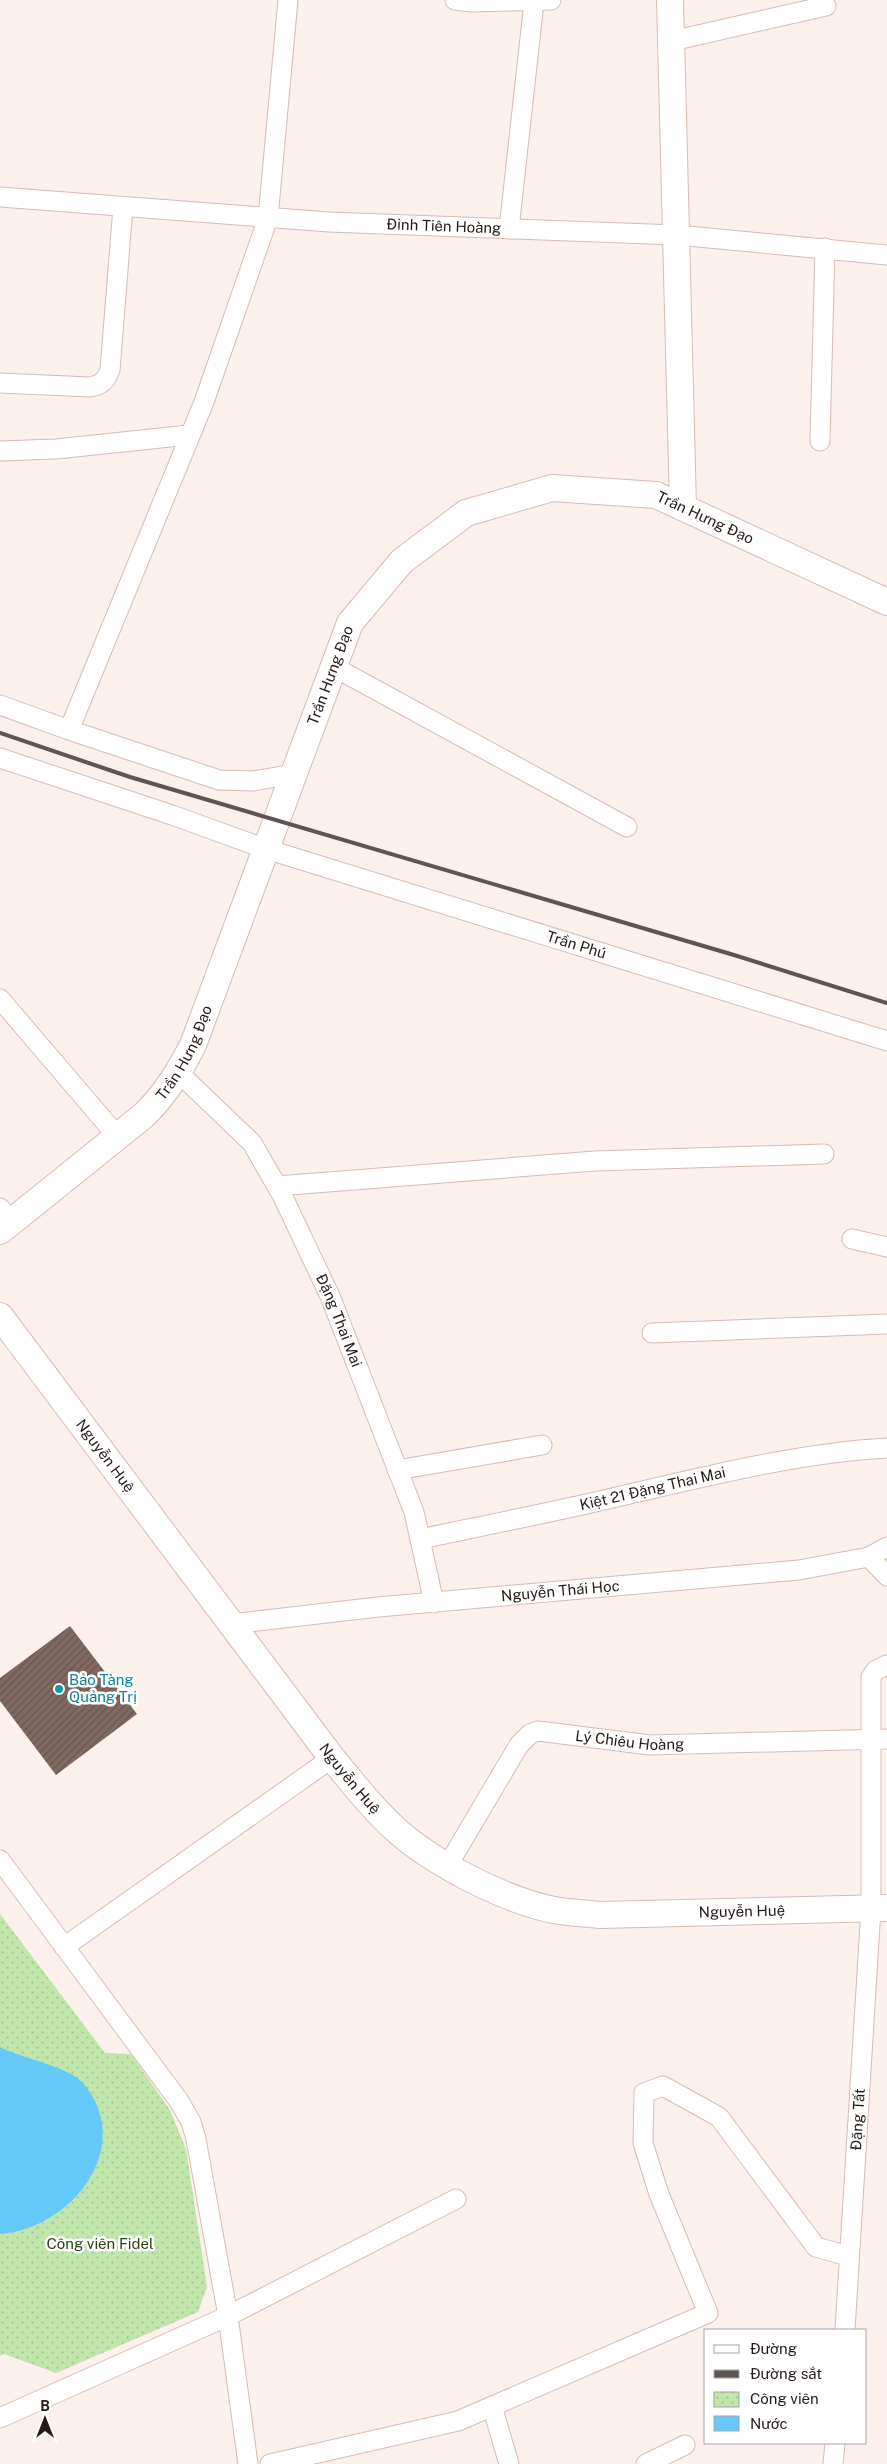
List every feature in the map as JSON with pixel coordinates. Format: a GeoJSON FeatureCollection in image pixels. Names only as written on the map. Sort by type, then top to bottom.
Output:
{"type":"FeatureCollection","features":[{"type":"Feature","properties":{"kind":"street"},"geometry":{"type":"LineString","coordinates":[[69,730],[204,402],[268,218],[288,0]]}},
{"type":"Feature","properties":{"kind":"street"},"geometry":{"type":"LineString","coordinates":[[455,0],[542,1],[509,229]]}},
{"type":"Feature","properties":{"kind":"street"},"geometry":{"type":"LineString","coordinates":[[670,0],[683,507]]}},
{"type":"Feature","properties":{"kind":"street"},"geometry":{"type":"LineString","coordinates":[[672,41],[826,6]]}},
{"type":"Feature","properties":{"kind":"street","name":"Đinh Tiên Hoàng"},"geometry":{"type":"LineString","coordinates":[[0,197],[268,218],[676,235],[887,255]]}},
{"type":"Feature","properties":{"kind":"street"},"geometry":{"type":"LineString","coordinates":[[0,383],[90,387],[97,386],[107,378],[110,370],[123,207]]}},
{"type":"Feature","properties":{"kind":"street"},"geometry":{"type":"LineString","coordinates":[[820,441],[825,248]]}},
{"type":"Feature","properties":{"kind":"street"},"geometry":{"type":"LineString","coordinates":[[0,451],[56,448],[190,435]]}},
{"type":"Feature","properties":{"kind":"street","name":"Trần Hưng Đạo"},"geometry":{"type":"LineString","coordinates":[[4,1220],[118,1137],[162,1098],[179,1072],[193,1045],[350,623],[402,562],[466,513],[552,488],[656,495],[887,602]]}},
{"type":"Feature","properties":{"kind":"street"},"geometry":{"type":"LineString","coordinates":[[334,667],[627,827]]}},
{"type":"Feature","properties":{"kind":"street"},"geometry":{"type":"LineString","coordinates":[[0,705],[218,780],[253,781],[294,774]]}},
{"type":"Feature","properties":{"kind":"street","name":"Trần Phú"},"geometry":{"type":"LineString","coordinates":[[0,758],[172,814],[266,849],[887,1041]]}},
{"type":"Feature","properties":{"kind":"street"},"geometry":{"type":"LineString","coordinates":[[0,999],[118,1137]]}},
{"type":"Feature","properties":{"kind":"street","name":"Đặng Thai Mai"},"geometry":{"type":"LineString","coordinates":[[179,1072],[252,1143],[277,1186],[330,1296],[414,1512],[434,1602]]}},
{"type":"Feature","properties":{"kind":"street"},"geometry":{"type":"LineString","coordinates":[[277,1186],[595,1161],[824,1154]]}},
{"type":"Feature","properties":{"kind":"street"},"geometry":{"type":"LineString","coordinates":[[852,1239],[887,1247]]}},
{"type":"Feature","properties":{"kind":"street","name":"Nguyễn Huệ"},"geometry":{"type":"LineString","coordinates":[[0,1316],[332,1758],[365,1799],[393,1828],[432,1857],[506,1895],[554,1910],[600,1915],[879,1908]]}},
{"type":"Feature","properties":{"kind":"street"},"geometry":{"type":"LineString","coordinates":[[652,1333],[887,1324]]}},
{"type":"Feature","properties":{"kind":"street"},"geometry":{"type":"LineString","coordinates":[[398,1470],[542,1445]]}},
{"type":"Feature","properties":{"kind":"street","name":"Kiệt 21 Đặng Thai Mai"},"geometry":{"type":"LineString","coordinates":[[420,1539],[574,1507],[713,1475],[850,1450],[887,1448]]}},
{"type":"Feature","properties":{"kind":"street","name":"Nguyễn Thái Học"},"geometry":{"type":"LineString","coordinates":[[231,1624],[434,1602],[799,1570],[869,1557],[887,1547]]}},
{"type":"Feature","properties":{"kind":"street"},"geometry":{"type":"LineString","coordinates":[[869,1557],[887,1576]]}},
{"type":"Feature","properties":{"kind":"street","name":"Đặng Tất"},"geometry":{"type":"LineString","coordinates":[[845,2329],[848,2256],[879,1908],[880,1739],[871,1677],[876,1670],[887,1665]]}},
{"type":"Feature","properties":{"kind":"street","name":"Lý Chiêu Hoàng"},"geometry":{"type":"LineString","coordinates":[[448,1865],[519,1745],[530,1734],[538,1731],[650,1745],[880,1739]]}},
{"type":"Feature","properties":{"kind":"street"},"geometry":{"type":"LineString","coordinates":[[64,1947],[332,1758]]}},
{"type":"Feature","properties":{"kind":"street"},"geometry":{"type":"LineString","coordinates":[[0,1860],[179,2101],[191,2122],[196,2139],[228,2316],[248,2464]]}},
{"type":"Feature","properties":{"kind":"street"},"geometry":{"type":"LineString","coordinates":[[270,2464],[458,2421],[708,2313],[660,2194],[643,2143],[644,2093],[663,2086],[719,2117],[816,2247],[848,2256]]}},
{"type":"Feature","properties":{"kind":"street"},"geometry":{"type":"LineString","coordinates":[[0,2418],[228,2316],[456,2200]]}},
{"type":"Feature","properties":{"kind":"street"},"geometry":{"type":"LineString","coordinates":[[492,2406],[509,2464]]}},
{"type":"Feature","properties":{"kind":"street"},"geometry":{"type":"LineString","coordinates":[[833,2464],[835,2444]]}},
{"type":"Feature","properties":{"kind":"street"},"geometry":{"type":"LineString","coordinates":[[646,2464],[685,2445]]}},
{"type":"Feature","properties":{"kind":"green space","name":"Công viên Fidel"},"geometry":{"type":"Polygon","coordinates":[[[0,1914],[105,2053],[131,2054],[170,2110],[186,2149],[207,2287],[198,2312],[56,2373],[4,2354],[0,2356],[0,1914]]]}},
{"type":"Feature","properties":{"kind":"water"},"geometry":{"type":"Polygon","coordinates":[[[0,2047],[56,2067],[77,2077],[83,2083],[98,2108],[103,2133],[99,2158],[88,2181],[72,2201],[51,2217],[26,2229],[0,2234],[0,2047]]]}},
{"type":"Feature","properties":{"kind":"building","name":"Bảo Tàng Quảng Trị"},"geometry":{"type":"Polygon","coordinates":[[[70,1626],[137,1714],[56,1775],[0,1701],[0,1678],[70,1626]]]}},
{"type":"Feature","properties":{"kind":"railway"},"geometry":{"type":"LineString","coordinates":[[0,733],[130,777],[734,955],[887,1003]]}},
{"type":"Feature","properties":{"kind":"place","name":"Bảo Tàng Quảng Trị"},"geometry":{"type":"Point","coordinates":[59,1689]}}]}
